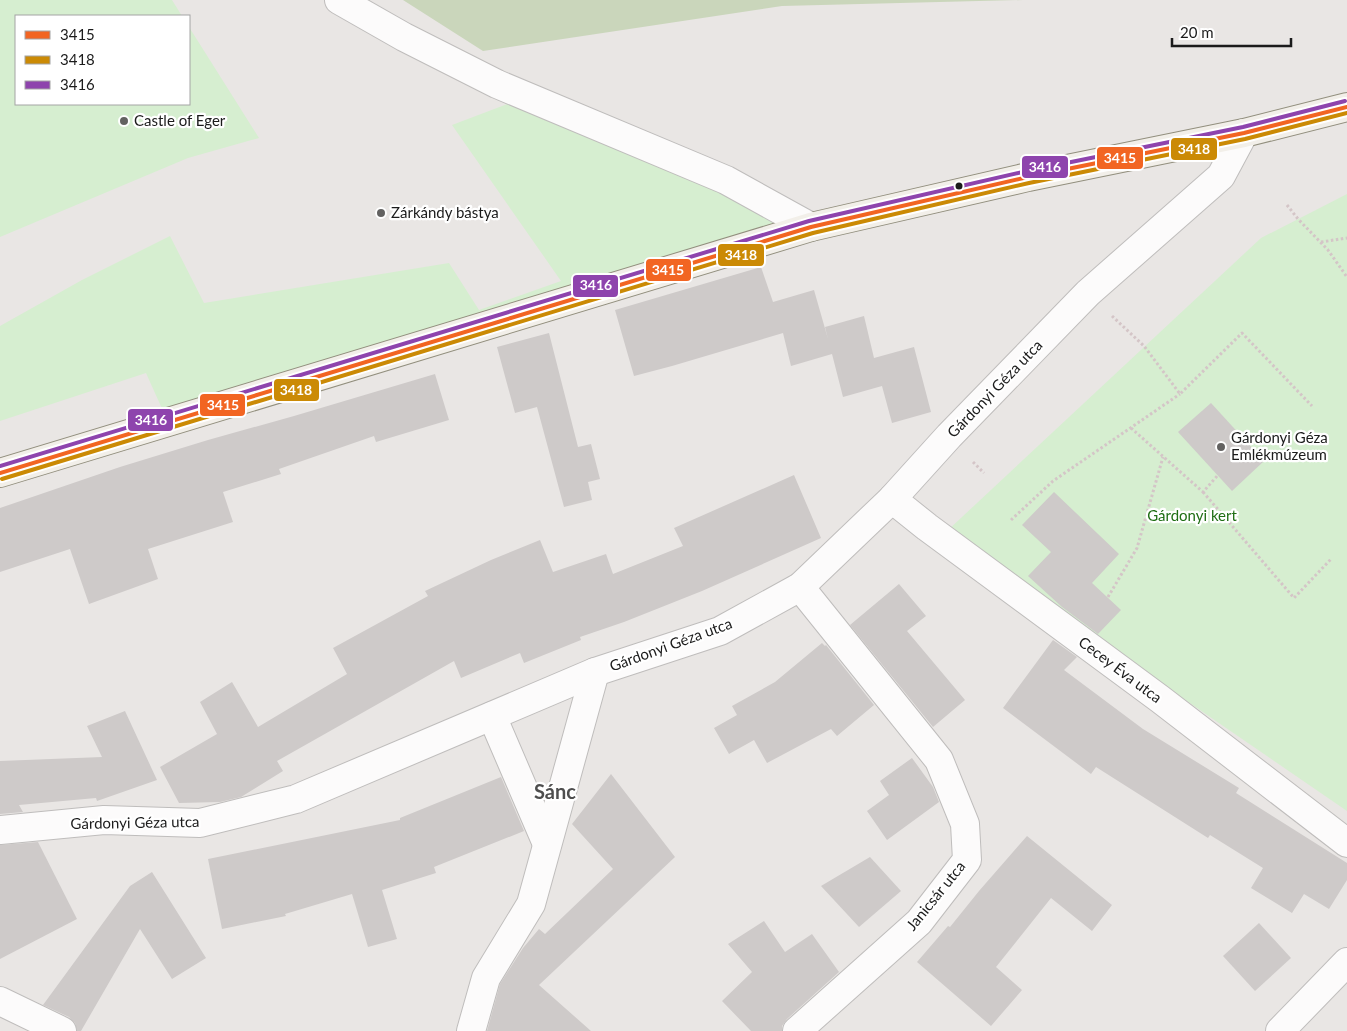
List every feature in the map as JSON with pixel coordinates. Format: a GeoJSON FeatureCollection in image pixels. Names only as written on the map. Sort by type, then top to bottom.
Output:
{"type":"FeatureCollection","features":[{"type":"Feature","properties":{"kind":"street"},"geometry":{"type":"LineString","coordinates":[[339,0],[404,37],[497,84],[726,180],[811,227]]}},
{"type":"Feature","properties":{"kind":"street"},"geometry":{"type":"LineString","coordinates":[[0,473],[811,227],[1019,179],[1244,134],[1347,107]]}},
{"type":"Feature","properties":{"kind":"street","name":"Gárdonyi Géza utca"},"geometry":{"type":"LineString","coordinates":[[0,830],[104,820],[200,823],[296,799],[596,672],[720,631],[800,587],[892,499],[949,436],[1088,293],[1220,176],[1244,134]]}},
{"type":"Feature","properties":{"kind":"street","name":"Cecey Éva utca"},"geometry":{"type":"LineString","coordinates":[[892,499],[926,527],[1160,699],[1347,843]]}},
{"type":"Feature","properties":{"kind":"street","name":"Janicsár utca"},"geometry":{"type":"LineString","coordinates":[[797,1031],[919,922],[967,860],[964,824],[939,760],[800,587]]}},
{"type":"Feature","properties":{"kind":"street"},"geometry":{"type":"LineString","coordinates":[[471,1031],[486,978],[531,904],[596,672]]}},
{"type":"Feature","properties":{"kind":"street"},"geometry":{"type":"LineString","coordinates":[[492,716],[547,844]]}},
{"type":"Feature","properties":{"kind":"street"},"geometry":{"type":"LineString","coordinates":[[1280,1031],[1347,962]]}},
{"type":"Feature","properties":{"kind":"street"},"geometry":{"type":"LineString","coordinates":[[0,1001],[62,1031]]}},
{"type":"Feature","properties":{"kind":"path"},"geometry":{"type":"LineString","coordinates":[[1287,205],[1328,250],[1347,277]]}},
{"type":"Feature","properties":{"kind":"path"},"geometry":{"type":"LineString","coordinates":[[1320,242],[1347,238]]}},
{"type":"Feature","properties":{"kind":"path"},"geometry":{"type":"LineString","coordinates":[[1011,520],[1053,481],[1180,394],[1242,332],[1312,406]]}},
{"type":"Feature","properties":{"kind":"path"},"geometry":{"type":"LineString","coordinates":[[1132,334],[1144,346],[1180,394]]}},
{"type":"Feature","properties":{"kind":"path"},"geometry":{"type":"LineString","coordinates":[[1131,428],[1203,492],[1294,598],[1332,558]]}},
{"type":"Feature","properties":{"kind":"path"},"geometry":{"type":"LineString","coordinates":[[1108,597],[1137,548],[1163,457]]}},
{"type":"Feature","properties":{"kind":"path"},"geometry":{"type":"LineString","coordinates":[[1203,492],[1218,475]]}},
{"type":"Feature","properties":{"kind":"green space","name":"Castle of Eger"},"geometry":{"type":"Polygon","coordinates":[[[0,0],[172,0],[181,15],[15,15],[15,105],[190,105],[190,29],[259,138],[188,158],[0,237],[0,0]]]}},
{"type":"Feature","properties":{"kind":"green space"},"geometry":{"type":"Polygon","coordinates":[[[403,0],[1023,0],[782,6],[483,51],[403,0]]]}},
{"type":"Feature","properties":{"kind":"green space"},"geometry":{"type":"Polygon","coordinates":[[[526,97],[811,227],[168,422],[146,373],[0,421],[0,326],[82,280],[170,236],[204,303],[449,263],[479,310],[561,281],[452,125],[526,97]]]}},
{"type":"Feature","properties":{"kind":"green space","name":"Gárdonyi kert"},"geometry":{"type":"Polygon","coordinates":[[[1347,194],[1347,811],[1095,638],[947,531],[1261,238],[1347,194]]]}},
{"type":"Feature","properties":{"kind":"building"},"geometry":{"type":"Polygon","coordinates":[[[761,267],[773,302],[814,290],[828,339],[825,327],[864,316],[874,358],[914,347],[931,412],[892,423],[882,386],[843,397],[832,354],[791,366],[783,333],[634,376],[615,310],[761,267]]]}},
{"type":"Feature","properties":{"kind":"building"},"geometry":{"type":"Polygon","coordinates":[[[549,333],[578,447],[591,444],[600,479],[588,482],[592,500],[564,507],[537,407],[515,413],[497,347],[549,333]]]}},
{"type":"Feature","properties":{"kind":"building"},"geometry":{"type":"Polygon","coordinates":[[[435,374],[449,420],[376,442],[374,436],[279,469],[281,474],[223,492],[233,522],[148,549],[158,579],[89,604],[70,549],[0,572],[0,508],[120,467],[435,374]]]}},
{"type":"Feature","properties":{"kind":"building","name":"Gárdonyi Géza Emlékmúzeum"},"geometry":{"type":"Polygon","coordinates":[[[1211,403],[1264,461],[1232,491],[1178,432],[1211,403]]]}},
{"type":"Feature","properties":{"kind":"building"},"geometry":{"type":"Polygon","coordinates":[[[794,475],[821,538],[702,591],[580,637],[581,640],[524,663],[520,653],[461,678],[454,661],[277,761],[283,771],[241,797],[220,802],[179,803],[160,767],[217,734],[200,702],[232,682],[258,727],[347,674],[333,648],[428,596],[425,591],[491,560],[540,540],[553,572],[606,554],[613,574],[683,546],[674,528],[794,475]]]}},
{"type":"Feature","properties":{"kind":"building"},"geometry":{"type":"Polygon","coordinates":[[[1054,492],[1119,554],[1092,583],[1121,610],[1098,634],[1062,607],[1028,576],[1051,552],[1022,525],[1054,492]]]}},
{"type":"Feature","properties":{"kind":"building"},"geometry":{"type":"Polygon","coordinates":[[[899,584],[926,616],[907,631],[965,700],[933,727],[850,625],[899,584]]]}},
{"type":"Feature","properties":{"kind":"building"},"geometry":{"type":"Polygon","coordinates":[[[1053,640],[1077,657],[1064,670],[1143,729],[1239,788],[1236,793],[1347,863],[1347,880],[1329,909],[1304,894],[1292,913],[1251,888],[1263,868],[1210,835],[1208,838],[1096,767],[1091,774],[1003,708],[1053,640]]]}},
{"type":"Feature","properties":{"kind":"building"},"geometry":{"type":"Polygon","coordinates":[[[822,643],[826,645],[874,705],[837,736],[831,729],[767,763],[754,740],[729,754],[714,728],[737,715],[732,706],[775,682],[822,643]]]}},
{"type":"Feature","properties":{"kind":"building"},"geometry":{"type":"Polygon","coordinates":[[[125,711],[157,780],[97,801],[96,798],[19,805],[23,812],[0,814],[0,761],[102,757],[87,726],[125,711]]]}},
{"type":"Feature","properties":{"kind":"building"},"geometry":{"type":"Polygon","coordinates":[[[912,758],[933,787],[939,802],[887,840],[867,811],[889,795],[880,781],[912,758]]]}},
{"type":"Feature","properties":{"kind":"building"},"geometry":{"type":"Polygon","coordinates":[[[611,774],[675,857],[539,985],[591,1031],[487,1031],[500,984],[523,948],[539,929],[545,934],[613,869],[572,824],[611,774]]]}},
{"type":"Feature","properties":{"kind":"building"},"geometry":{"type":"Polygon","coordinates":[[[501,777],[524,831],[434,867],[436,873],[382,890],[397,939],[368,947],[352,894],[285,914],[286,916],[222,929],[208,859],[400,820],[400,818],[501,777]]]}},
{"type":"Feature","properties":{"kind":"building"},"geometry":{"type":"Polygon","coordinates":[[[1027,836],[1112,905],[1092,931],[1051,898],[996,967],[1022,990],[991,1026],[917,962],[948,926],[950,927],[1027,836]]]}},
{"type":"Feature","properties":{"kind":"building"},"geometry":{"type":"Polygon","coordinates":[[[38,842],[77,919],[0,959],[0,845],[38,842]]]}},
{"type":"Feature","properties":{"kind":"building"},"geometry":{"type":"Polygon","coordinates":[[[870,857],[901,891],[859,927],[821,886],[870,857]]]}},
{"type":"Feature","properties":{"kind":"building"},"geometry":{"type":"Polygon","coordinates":[[[152,872],[206,958],[172,979],[140,929],[81,1031],[77,1031],[75,1023],[69,1017],[43,1005],[130,886],[152,872]]]}},
{"type":"Feature","properties":{"kind":"building"},"geometry":{"type":"Polygon","coordinates":[[[764,921],[785,952],[812,934],[839,972],[787,1019],[782,1026],[782,1031],[751,1031],[722,1001],[752,972],[728,944],[764,921]]]}},
{"type":"Feature","properties":{"kind":"building"},"geometry":{"type":"Polygon","coordinates":[[[1259,923],[1291,958],[1255,991],[1223,956],[1259,923]]]}},
{"type":"Feature","properties":{"kind":"transit line","name":"3416"},"geometry":{"type":"LineString","coordinates":[[0,466],[809,221],[1027,171],[1243,127],[1345,101]]}},
{"type":"Feature","properties":{"kind":"transit line","name":"3415"},"geometry":{"type":"LineString","coordinates":[[0,473],[811,227],[1028,177],[1244,133],[1347,107]]}},
{"type":"Feature","properties":{"kind":"transit line","name":"3418"},"geometry":{"type":"LineString","coordinates":[[2,479],[813,233],[1029,183],[1245,139],[1347,113]]}},
{"type":"Feature","properties":{"kind":"place","name":"Castle of Eger"},"geometry":{"type":"Point","coordinates":[124,121]}},
{"type":"Feature","properties":{"kind":"place","name":"Zárkándy bástya"},"geometry":{"type":"Point","coordinates":[381,213]}},
{"type":"Feature","properties":{"kind":"place","name":"Gárdonyi Géza Emlékmúzeum"},"geometry":{"type":"Point","coordinates":[1221,447]}},
{"type":"Feature","properties":{"kind":"district","name":"Sánc"},"geometry":{"type":"Point","coordinates":[555,792]}}]}
